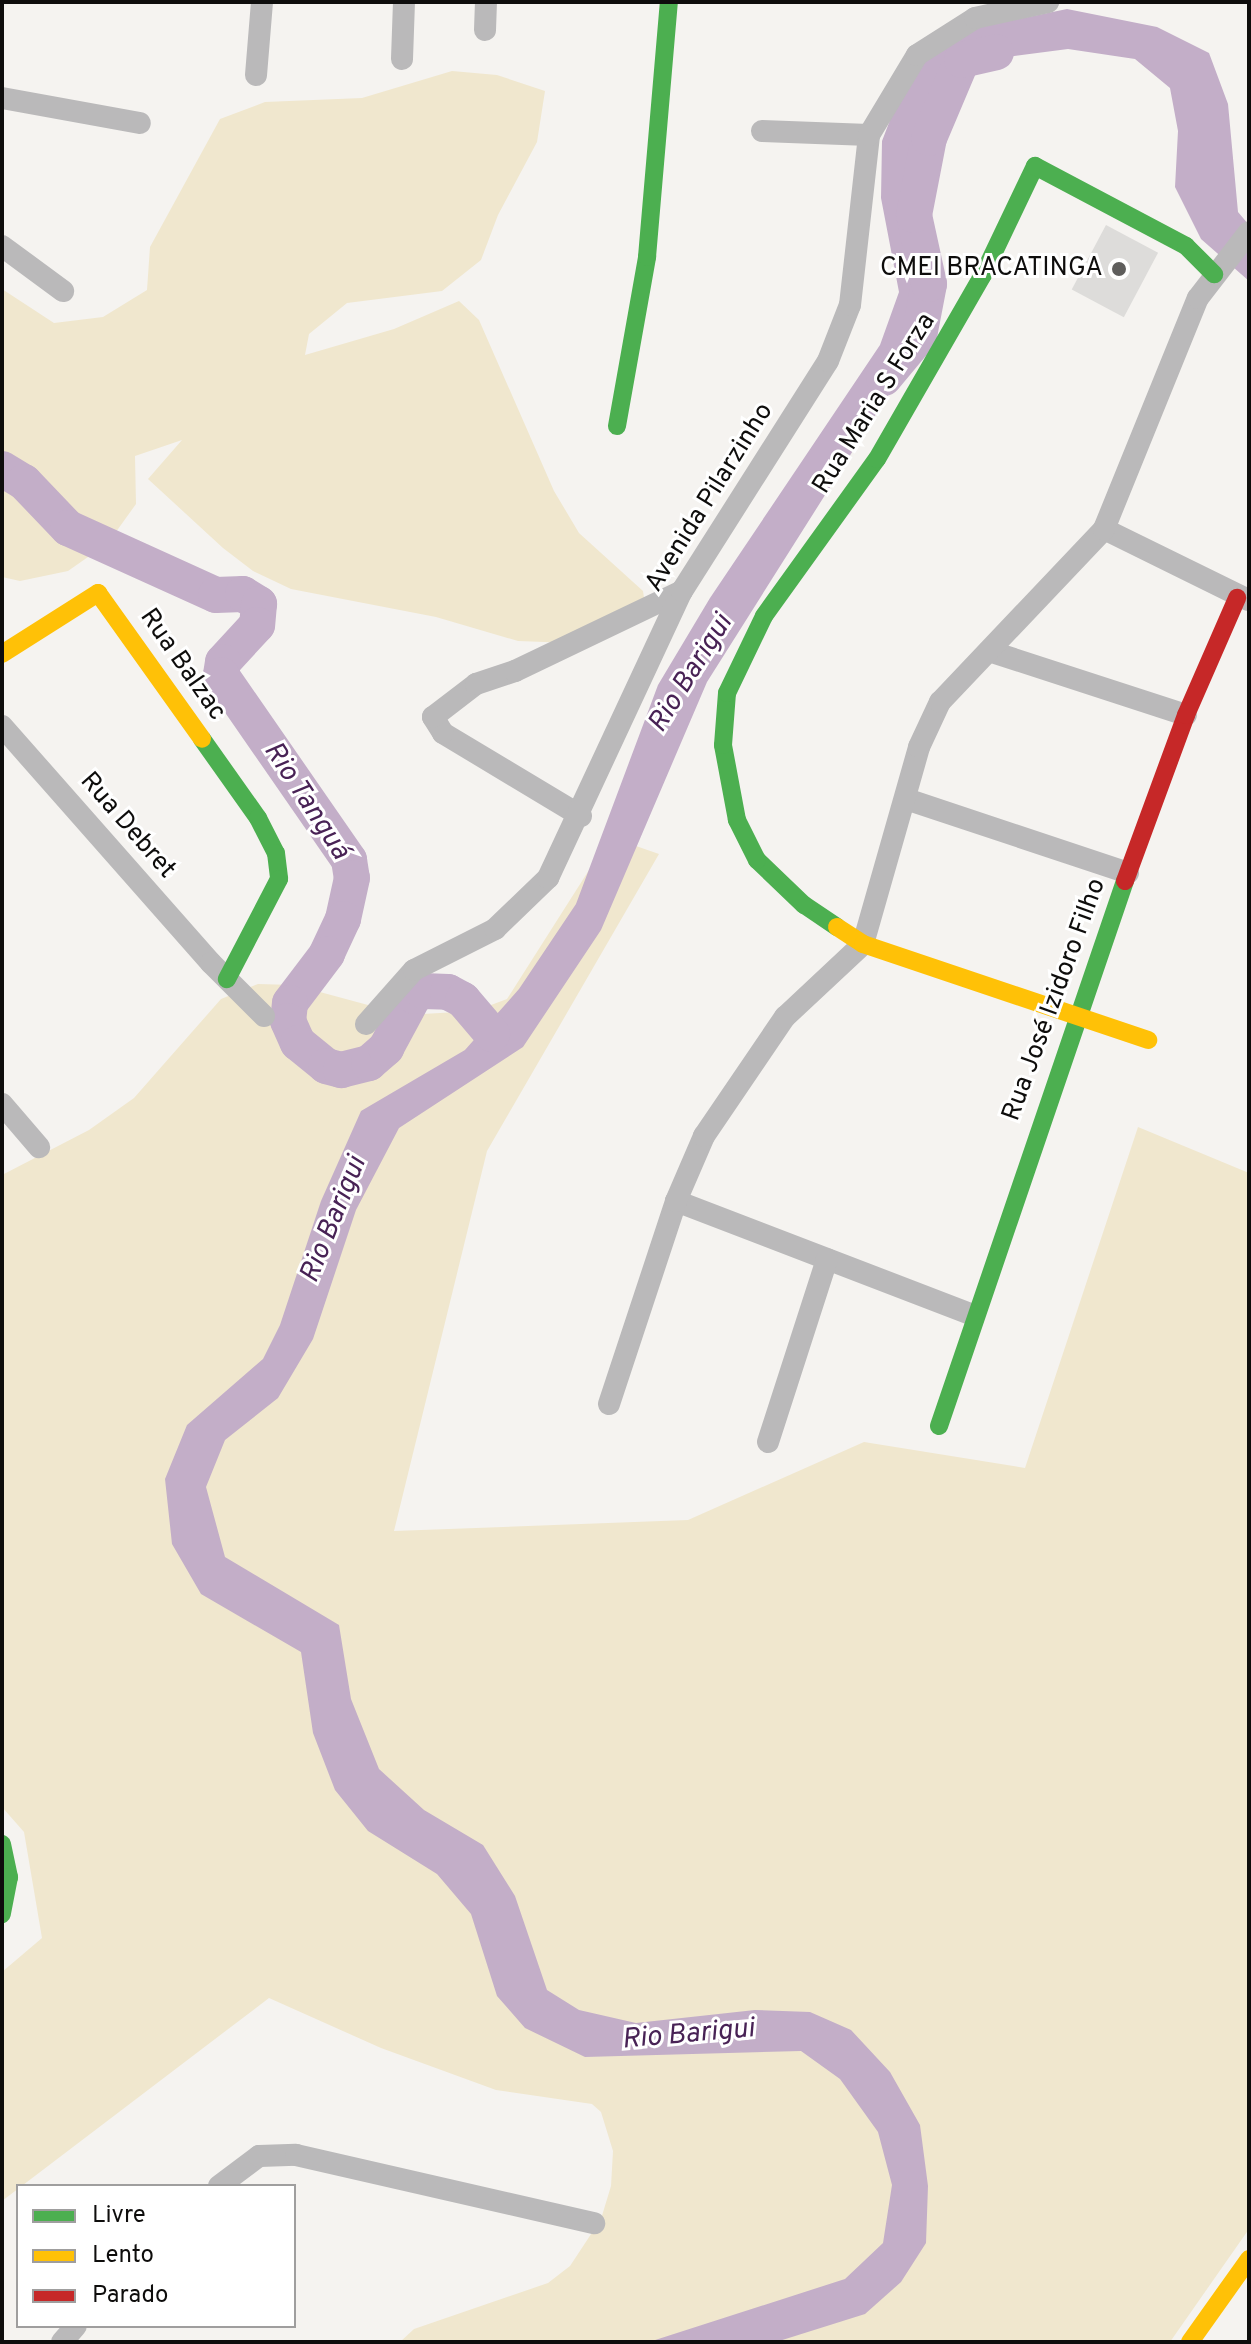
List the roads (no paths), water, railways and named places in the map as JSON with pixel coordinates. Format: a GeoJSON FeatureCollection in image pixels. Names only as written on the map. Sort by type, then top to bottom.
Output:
{"type":"FeatureCollection","features":[{"type":"Feature","properties":{"kind":"street"},"geometry":{"type":"LineString","coordinates":[[256,75],[262,2]]}},
{"type":"Feature","properties":{"kind":"street"},"geometry":{"type":"LineString","coordinates":[[402,59],[404,2]]}},
{"type":"Feature","properties":{"kind":"street"},"geometry":{"type":"LineString","coordinates":[[485,30],[486,2]]}},
{"type":"Feature","properties":{"kind":"street"},"geometry":{"type":"LineString","coordinates":[[617,426],[647,257],[669,2]]}},
{"type":"Feature","properties":{"kind":"street","name":"Avenida Pilarzinho"},"geometry":{"type":"LineString","coordinates":[[366,1024],[414,970],[495,929],[548,878],[581,816],[682,591],[828,361],[850,305],[869,135],[917,55],[975,18],[1048,2]]}},
{"type":"Feature","properties":{"kind":"street"},"geometry":{"type":"LineString","coordinates":[[2,98],[140,123]]}},
{"type":"Feature","properties":{"kind":"street"},"geometry":{"type":"LineString","coordinates":[[762,131],[869,135]]}},
{"type":"Feature","properties":{"kind":"street","name":"Rua Maria S Forza"},"geometry":{"type":"LineString","coordinates":[[863,944],[804,905],[757,860],[737,820],[723,745],[727,693],[764,616],[877,459],[983,275],[1035,166],[1186,246],[1218,270]]}},
{"type":"Feature","properties":{"kind":"street"},"geometry":{"type":"LineString","coordinates":[[609,1404],[676,1201],[704,1136],[736,1083],[785,1017],[863,944],[919,747],[940,702],[1104,529],[1136,441],[1218,270],[1249,232]]}},
{"type":"Feature","properties":{"kind":"street"},"geometry":{"type":"LineString","coordinates":[[2,246],[63,291]]}},
{"type":"Feature","properties":{"kind":"street"},"geometry":{"type":"LineString","coordinates":[[1104,529],[1243,599]]}},
{"type":"Feature","properties":{"kind":"street"},"geometry":{"type":"LineString","coordinates":[[581,816],[443,733],[433,717],[476,684],[515,671],[682,591]]}},
{"type":"Feature","properties":{"kind":"street","name":"Rua Balzac"},"geometry":{"type":"LineString","coordinates":[[2,654],[98,593],[258,818],[276,853],[279,879],[227,979]]}},
{"type":"Feature","properties":{"kind":"street","name":"Rua José Izidoro Filho"},"geometry":{"type":"LineString","coordinates":[[939,1426],[973,1315],[1075,1016],[1186,715],[1243,599]]}},
{"type":"Feature","properties":{"kind":"street"},"geometry":{"type":"LineString","coordinates":[[989,651],[1186,715]]}},
{"type":"Feature","properties":{"kind":"street","name":"Rua Debret"},"geometry":{"type":"LineString","coordinates":[[2,726],[211,963],[264,1016]]}},
{"type":"Feature","properties":{"kind":"street"},"geometry":{"type":"LineString","coordinates":[[906,799],[1128,873]]}},
{"type":"Feature","properties":{"kind":"street"},"geometry":{"type":"LineString","coordinates":[[863,944],[1148,1040]]}},
{"type":"Feature","properties":{"kind":"street"},"geometry":{"type":"LineString","coordinates":[[2,1104],[39,1147]]}},
{"type":"Feature","properties":{"kind":"street"},"geometry":{"type":"LineString","coordinates":[[676,1201],[973,1315]]}},
{"type":"Feature","properties":{"kind":"street"},"geometry":{"type":"LineString","coordinates":[[768,1442],[827,1259]]}},
{"type":"Feature","properties":{"kind":"street"},"geometry":{"type":"LineString","coordinates":[[2,1844],[6,1877],[2,1914]]}},
{"type":"Feature","properties":{"kind":"street"},"geometry":{"type":"LineString","coordinates":[[222,2184],[259,2156],[296,2155],[594,2223]]}},
{"type":"Feature","properties":{"kind":"street"},"geometry":{"type":"LineString","coordinates":[[1190,2342],[1249,2259]]}},
{"type":"Feature","properties":{"kind":"water"},"geometry":{"type":"Polygon","coordinates":[[[1067,9],[1157,27],[1209,53],[1228,104],[1238,212],[1249,225],[1249,281],[1201,239],[1175,187],[1178,131],[1170,88],[1135,59],[1068,49],[999,58],[956,73],[926,128],[905,208],[926,300],[909,362],[707,682],[601,930],[523,1047],[399,1128],[356,1210],[313,1339],[278,1398],[225,1440],[206,1487],[225,1557],[339,1625],[351,1699],[379,1769],[424,1810],[483,1845],[515,1896],[547,1990],[579,2010],[636,2023],[755,2010],[810,2012],[851,2030],[890,2072],[920,2125],[928,2186],[926,2243],[901,2282],[865,2314],[776,2342],[649,2342],[845,2279],[883,2243],[892,2185],[878,2132],[840,2079],[801,2051],[585,2057],[525,2028],[497,1996],[471,1914],[437,1874],[368,1831],[335,1790],[313,1733],[301,1652],[201,1594],[172,1544],[165,1479],[187,1425],[263,1359],[280,1325],[321,1201],[361,1111],[465,1050],[519,989],[576,904],[658,685],[710,598],[880,345],[899,292],[881,198],[882,141],[902,89],[930,54],[974,28],[1067,9]]]}},
{"type":"Feature","properties":{"kind":"waterway","name":"Rio Barigui"},"geometry":{"type":"LineString","coordinates":[[884,378],[919,336],[929,284],[914,215],[929,138],[962,60],[996,52]]}},
{"type":"Feature","properties":{"kind":"waterway","name":"Rio Tanguá"},"geometry":{"type":"LineString","coordinates":[[2,469],[24,482],[68,528],[216,595],[243,594],[259,604],[257,625],[223,662],[221,675],[349,860],[352,878],[343,919],[327,954],[290,1003],[288,1021],[298,1043],[326,1066],[341,1070],[369,1063],[386,1048],[414,996],[423,991],[448,992],[463,1000],[492,1034]]}},
{"type":"Feature","properties":{"kind":"place","name":"CMEI BRACATINGA"},"geometry":{"type":"Point","coordinates":[1119,269]}}]}
